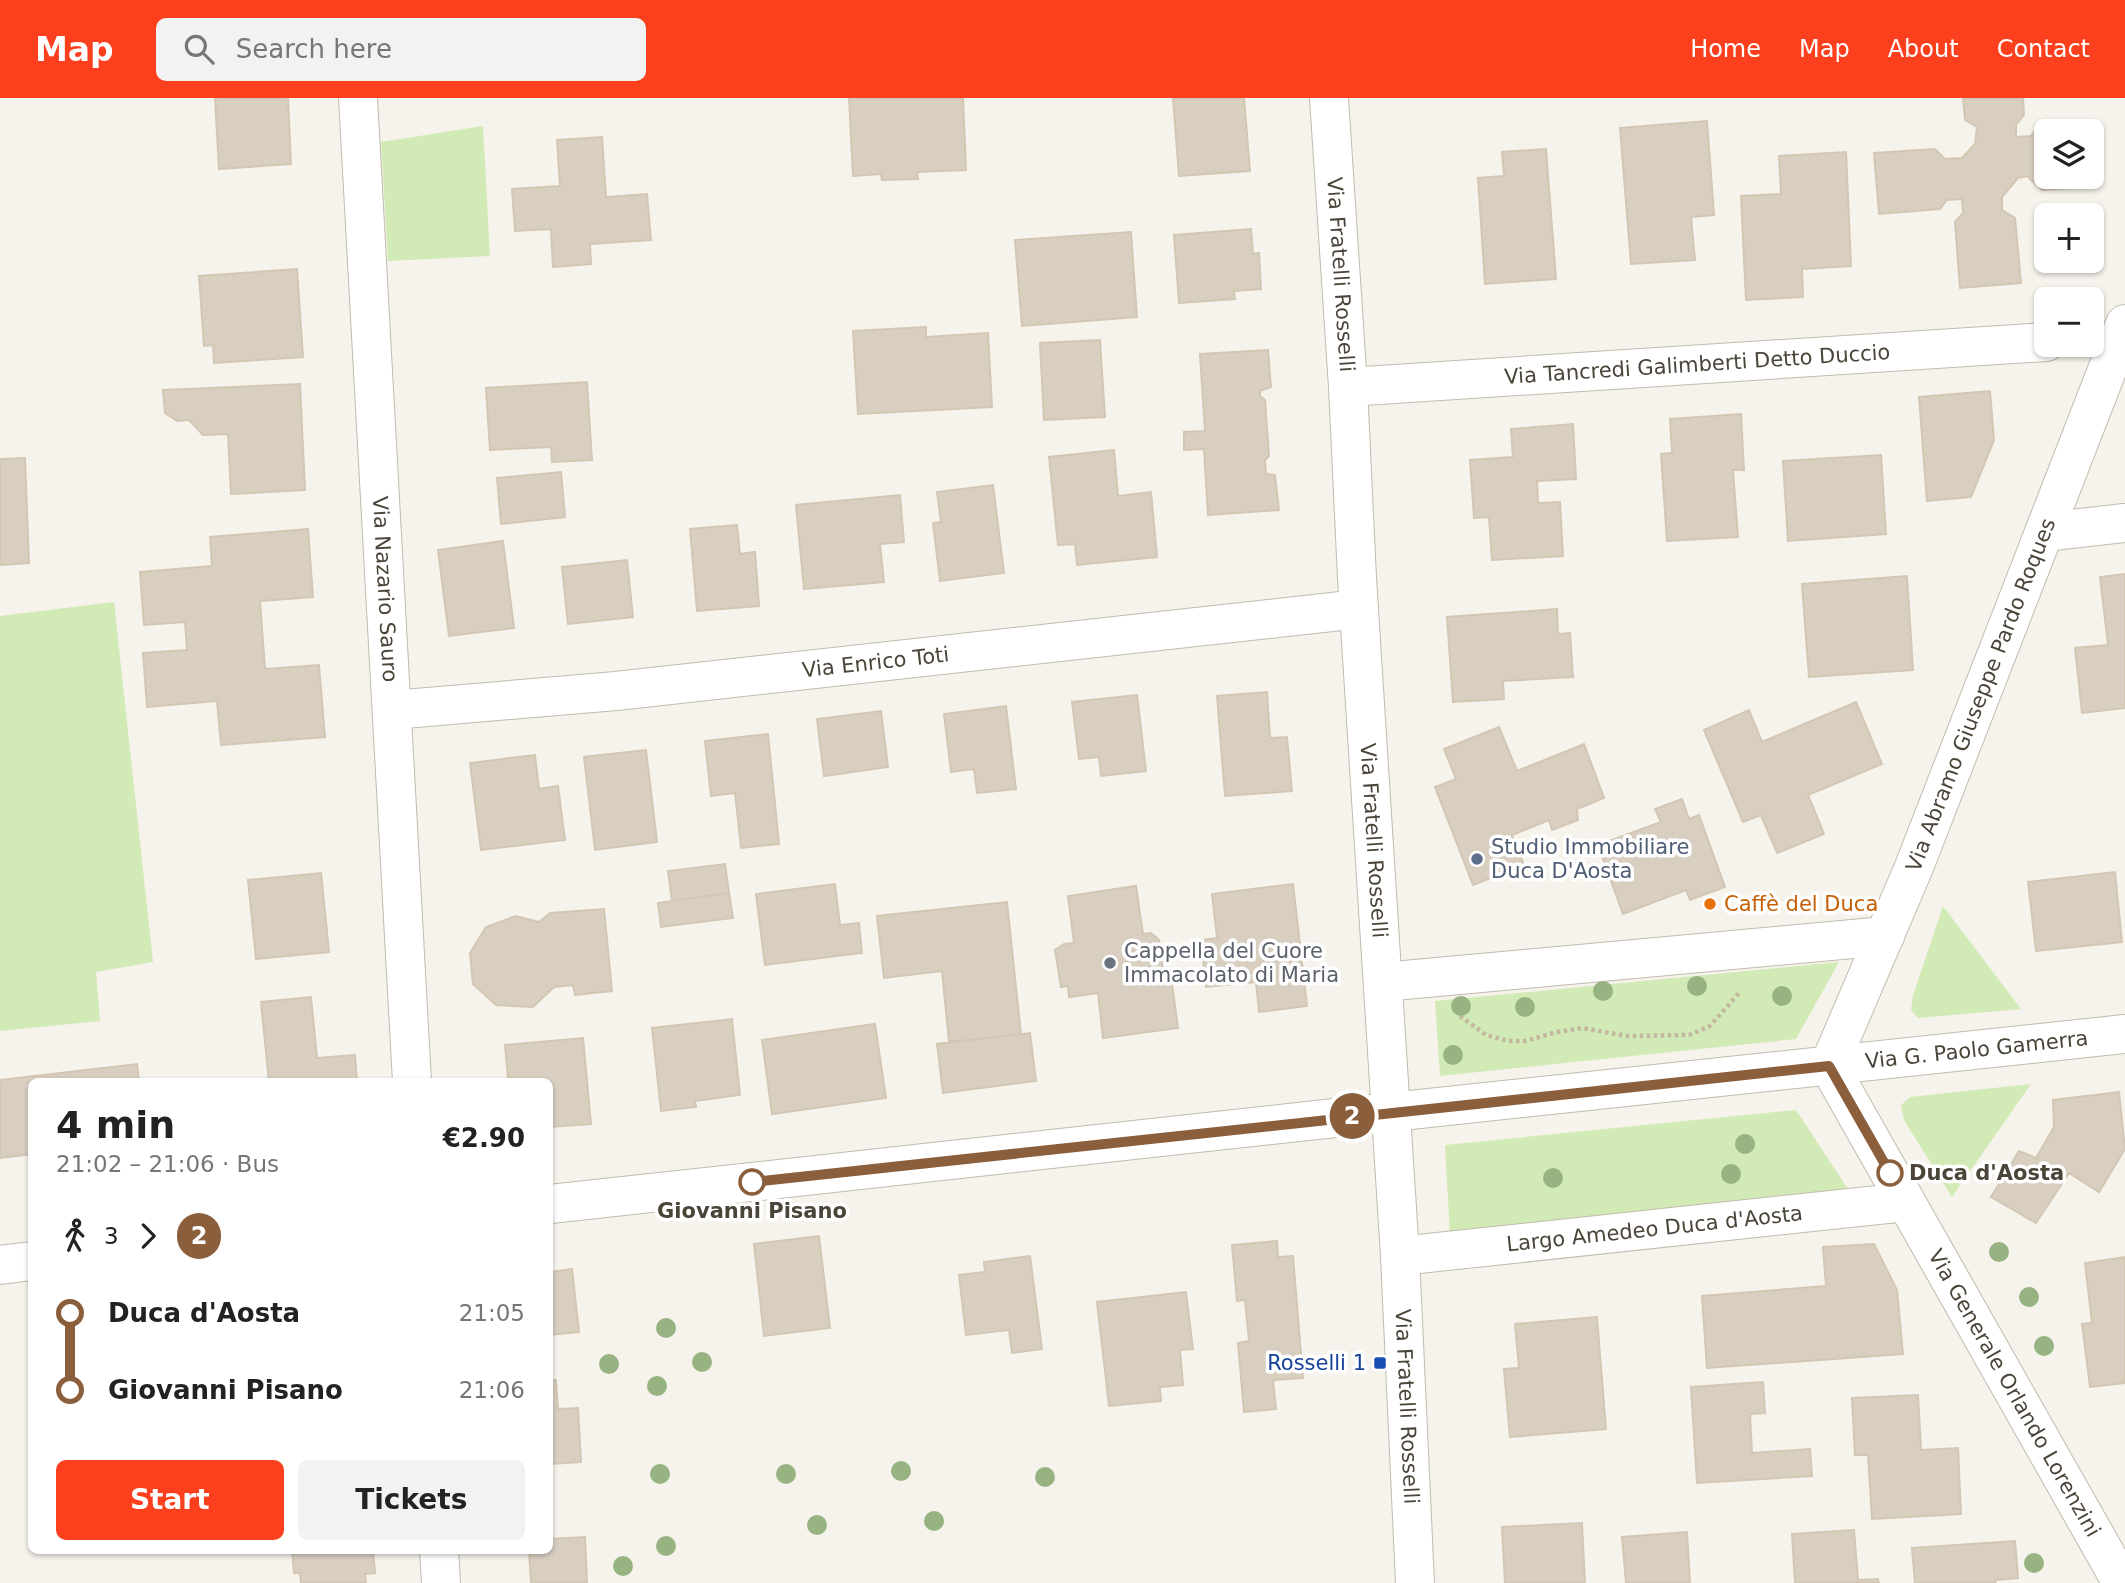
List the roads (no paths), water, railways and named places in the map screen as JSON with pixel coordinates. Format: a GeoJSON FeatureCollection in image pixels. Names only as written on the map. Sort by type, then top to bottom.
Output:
{"type":"FeatureCollection","features":[{"type":"Feature","properties":{"kind":"street","name":"Via Nazario Sauro"},"geometry":{"type":"LineString","coordinates":[[358,98],[412,1078]]}},
{"type":"Feature","properties":{"kind":"street","name":"Via Fratelli Rosselli"},"geometry":{"type":"LineString","coordinates":[[1329,98],[1400,1256],[1415,1583]]}},
{"type":"Feature","properties":{"kind":"street","name":"Via Abramo Giuseppe Pardo Roques"},"geometry":{"type":"LineString","coordinates":[[1829,1066],[1885,936],[2044,532],[2112,333]]}},
{"type":"Feature","properties":{"kind":"street","name":"Via Tancredi Galimberti Detto Duccio"},"geometry":{"type":"LineString","coordinates":[[1348,387],[2034,343]]}},
{"type":"Feature","properties":{"kind":"street"},"geometry":{"type":"LineString","coordinates":[[2044,532],[2125,523]]}},
{"type":"Feature","properties":{"kind":"street","name":"Via Enrico Toti"},"geometry":{"type":"LineString","coordinates":[[392,710],[630,689],[1359,609]]}},
{"type":"Feature","properties":{"kind":"street"},"geometry":{"type":"LineString","coordinates":[[1383,982],[1885,936]]}},
{"type":"Feature","properties":{"kind":"street","name":"Via G. Paolo Gamerra"},"geometry":{"type":"LineString","coordinates":[[1829,1066],[2125,1034]]}},
{"type":"Feature","properties":{"kind":"street"},"geometry":{"type":"LineString","coordinates":[[553,1204],[1829,1066]]}},
{"type":"Feature","properties":{"kind":"street","name":"Via Generale Orlando Lorenzini"},"geometry":{"type":"LineString","coordinates":[[1829,1066],[2122,1583]]}},
{"type":"Feature","properties":{"kind":"street","name":"Largo Amedeo Duca d'Aosta"},"geometry":{"type":"LineString","coordinates":[[1400,1256],[1906,1202]]}},
{"type":"Feature","properties":{"kind":"street"},"geometry":{"type":"LineString","coordinates":[[0,1265],[28,1262]]}},
{"type":"Feature","properties":{"kind":"street"},"geometry":{"type":"LineString","coordinates":[[439,1554],[441,1583]]}},
{"type":"Feature","properties":{"kind":"place","name":"Studio Immobiliare Duca D'Aosta"},"geometry":{"type":"Point","coordinates":[1477,859]}},
{"type":"Feature","properties":{"kind":"place","name":"Caffè del Duca"},"geometry":{"type":"Point","coordinates":[1710,904]}},
{"type":"Feature","properties":{"kind":"place","name":"Cappella del Cuore Immacolato di Maria"},"geometry":{"type":"Point","coordinates":[1110,963]}},
{"type":"Feature","properties":{"kind":"place","name":"Duca d'Aosta"},"geometry":{"type":"Point","coordinates":[1890,1173]}},
{"type":"Feature","properties":{"kind":"place","name":"Giovanni Pisano"},"geometry":{"type":"Point","coordinates":[752,1182]}},
{"type":"Feature","properties":{"kind":"place","name":"Rosselli 1"},"geometry":{"type":"Point","coordinates":[1380,1363]}}]}
